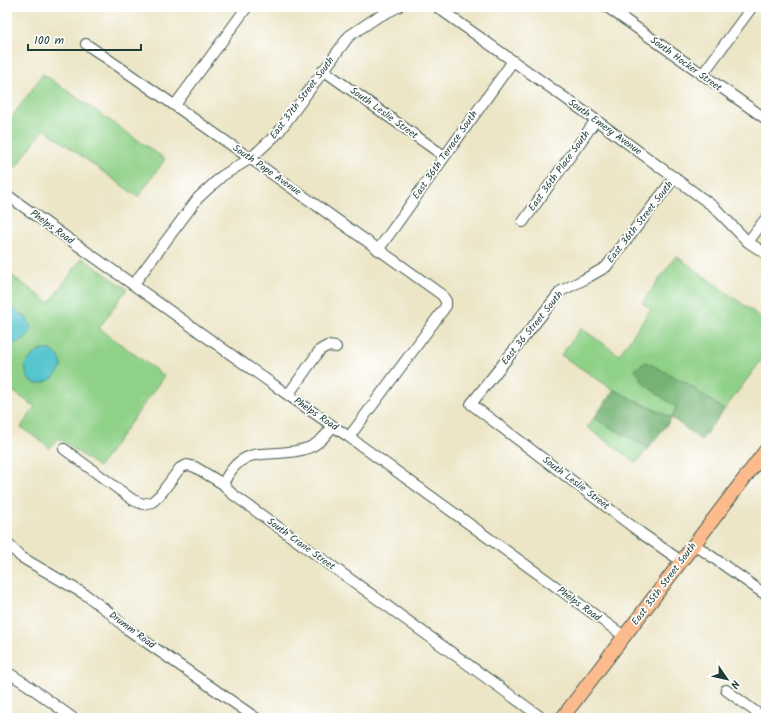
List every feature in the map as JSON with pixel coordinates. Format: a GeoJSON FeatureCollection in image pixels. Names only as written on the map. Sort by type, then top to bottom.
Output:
{"type":"FeatureCollection","features":[{"type":"Feature","properties":{"kind":"main road","name":"East 35th Street South"},"geometry":{"type":"LineString","coordinates":[[562,718],[766,450]]}},
{"type":"Feature","properties":{"kind":"street"},"geometry":{"type":"LineString","coordinates":[[176,105],[247,7]]}},
{"type":"Feature","properties":{"kind":"street","name":"East 37th Street South"},"geometry":{"type":"LineString","coordinates":[[133,285],[198,198],[222,176],[251,158],[278,133],[349,36],[376,18],[398,7]]}},
{"type":"Feature","properties":{"kind":"street","name":"South Emery Avenue"},"geometry":{"type":"LineString","coordinates":[[437,7],[596,120],[714,207],[748,242],[766,254]]}},
{"type":"Feature","properties":{"kind":"street","name":"South Hocker Street"},"geometry":{"type":"LineString","coordinates":[[608,7],[766,120]]}},
{"type":"Feature","properties":{"kind":"street"},"geometry":{"type":"LineString","coordinates":[[702,75],[752,7]]}},
{"type":"Feature","properties":{"kind":"street","name":"South Pope Avenue"},"geometry":{"type":"LineString","coordinates":[[86,44],[251,158],[442,296],[446,301],[446,306],[349,437]]}},
{"type":"Feature","properties":{"kind":"street","name":"East 36th Terrace South"},"geometry":{"type":"LineString","coordinates":[[378,250],[513,61]]}},
{"type":"Feature","properties":{"kind":"street","name":"South Leslie Street"},"geometry":{"type":"LineString","coordinates":[[323,70],[444,156]]}},
{"type":"Feature","properties":{"kind":"street","name":"East 36th Place South"},"geometry":{"type":"LineString","coordinates":[[523,222],[596,120]]}},
{"type":"Feature","properties":{"kind":"street","name":"East 36th Street South"},"geometry":{"type":"LineString","coordinates":[[606,267],[675,178]]}},
{"type":"Feature","properties":{"kind":"street","name":"Phelps Road"},"geometry":{"type":"LineString","coordinates":[[7,195],[349,437],[624,636]]}},
{"type":"Feature","properties":{"kind":"street"},"geometry":{"type":"LineString","coordinates":[[748,242],[766,218]]}},
{"type":"Feature","properties":{"kind":"street","name":"East 36 Street South"},"geometry":{"type":"LineString","coordinates":[[471,404],[560,290],[583,280],[606,267]]}},
{"type":"Feature","properties":{"kind":"street"},"geometry":{"type":"LineString","coordinates":[[288,395],[320,350],[327,346],[336,347]]}},
{"type":"Feature","properties":{"kind":"street","name":"South Leslie Street"},"geometry":{"type":"LineString","coordinates":[[471,404],[641,533],[681,561]]}},
{"type":"Feature","properties":{"kind":"street"},"geometry":{"type":"LineString","coordinates":[[223,484],[229,471],[241,460],[255,454],[294,451],[308,448],[321,440],[333,426]]}},
{"type":"Feature","properties":{"kind":"street","name":"South Crane Street"},"geometry":{"type":"LineString","coordinates":[[64,449],[133,500],[143,504],[152,502],[160,495],[180,468],[187,465],[195,467],[223,484],[231,493],[542,718]]}},
{"type":"Feature","properties":{"kind":"street","name":"Drumm Road"},"geometry":{"type":"LineString","coordinates":[[7,543],[21,557],[86,595],[110,613],[127,629],[256,718]]}},
{"type":"Feature","properties":{"kind":"street"},"geometry":{"type":"LineString","coordinates":[[694,544],[766,595]]}},
{"type":"Feature","properties":{"kind":"street"},"geometry":{"type":"LineString","coordinates":[[7,672],[73,718]]}},
{"type":"Feature","properties":{"kind":"street"},"geometry":{"type":"LineString","coordinates":[[726,690],[764,718]]}},
{"type":"Feature","properties":{"kind":"green space"},"geometry":{"type":"Polygon","coordinates":[[[43,74],[165,159],[138,197],[44,129],[7,179],[7,124],[43,74]]]}},
{"type":"Feature","properties":{"kind":"green space"},"geometry":{"type":"Polygon","coordinates":[[[676,256],[766,321],[766,354],[724,410],[685,382],[644,384],[676,407],[672,418],[614,390],[561,355],[581,328],[619,355],[651,309],[642,303],[676,256]]]}},
{"type":"Feature","properties":{"kind":"green space"},"geometry":{"type":"Polygon","coordinates":[[[82,258],[127,289],[99,328],[164,376],[99,467],[58,438],[50,448],[21,427],[35,407],[7,387],[7,272],[49,303],[82,258]]]}},
{"type":"Feature","properties":{"kind":"green space"},"geometry":{"type":"Polygon","coordinates":[[[646,362],[685,382],[724,410],[701,440],[672,418],[676,407],[644,384],[635,369],[646,362]]]}},
{"type":"Feature","properties":{"kind":"green space"},"geometry":{"type":"Polygon","coordinates":[[[614,390],[672,418],[648,448],[594,418],[614,390]]]}},
{"type":"Feature","properties":{"kind":"green space"},"geometry":{"type":"Polygon","coordinates":[[[594,418],[648,448],[636,463],[587,427],[594,418]]]}},
{"type":"Feature","properties":{"kind":"water"},"geometry":{"type":"Polygon","coordinates":[[[14,309],[27,318],[32,330],[24,339],[7,347],[7,311],[14,309]]]}},
{"type":"Feature","properties":{"kind":"water"},"geometry":{"type":"Polygon","coordinates":[[[40,350],[52,350],[59,357],[62,366],[52,379],[36,384],[27,378],[25,365],[32,356],[40,350]]]}}]}
